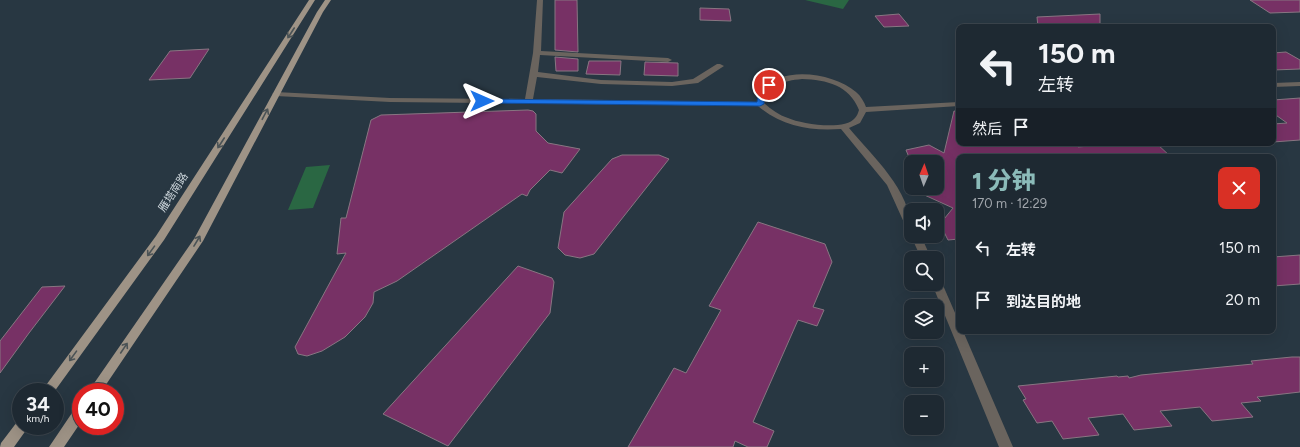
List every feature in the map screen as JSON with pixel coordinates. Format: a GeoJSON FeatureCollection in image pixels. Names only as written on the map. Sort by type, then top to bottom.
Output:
{"type":"FeatureCollection","features":[{"type":"Feature","properties":{"kind":"main road","name":"雁塔南路"},"geometry":{"type":"LineString","coordinates":[[54,383],[160,238],[312,0]]}},
{"type":"Feature","properties":{"kind":"main road"},"geometry":{"type":"LineString","coordinates":[[100,383],[198,241],[328,0]]}},
{"type":"Feature","properties":{"kind":"main road"},"geometry":{"type":"LineString","coordinates":[[56,447],[72,424]]}},
{"type":"Feature","properties":{"kind":"main road"},"geometry":{"type":"LineString","coordinates":[[6,447],[15,435]]}},
{"type":"Feature","properties":{"kind":"street"},"geometry":{"type":"LineString","coordinates":[[529,102],[534,74],[540,0]]}},
{"type":"Feature","properties":{"kind":"street"},"geometry":{"type":"LineString","coordinates":[[536,53],[668,60]]}},
{"type":"Feature","properties":{"kind":"street"},"geometry":{"type":"LineString","coordinates":[[534,74],[601,82],[672,84],[695,81],[720,66]]}},
{"type":"Feature","properties":{"kind":"street"},"geometry":{"type":"LineString","coordinates":[[760,104],[762,94],[769,85],[777,81],[805,76],[825,78],[841,85],[855,94],[863,110]]}},
{"type":"Feature","properties":{"kind":"street"},"geometry":{"type":"LineString","coordinates":[[1276,85],[1300,84]]}},
{"type":"Feature","properties":{"kind":"street"},"geometry":{"type":"LineString","coordinates":[[276,94],[390,100],[760,104],[773,115],[805,126],[844,127],[857,121],[863,110]]}},
{"type":"Feature","properties":{"kind":"street"},"geometry":{"type":"LineString","coordinates":[[863,110],[956,104]]}},
{"type":"Feature","properties":{"kind":"street"},"geometry":{"type":"LineString","coordinates":[[844,127],[891,184],[904,212]]}},
{"type":"Feature","properties":{"kind":"street"},"geometry":{"type":"LineString","coordinates":[[940,291],[956,328]]}},
{"type":"Feature","properties":{"kind":"street"},"geometry":{"type":"LineString","coordinates":[[958,334],[1006,447]]}},
{"type":"Feature","properties":{"kind":"green space"},"geometry":{"type":"Polygon","coordinates":[[[805,0],[849,0],[843,9],[805,0]]]}},
{"type":"Feature","properties":{"kind":"green space"},"geometry":{"type":"Polygon","coordinates":[[[330,165],[313,208],[288,210],[306,167],[330,165]]]}},
{"type":"Feature","properties":{"kind":"building"},"geometry":{"type":"Polygon","coordinates":[[[555,0],[577,0],[578,52],[555,50],[555,0]]]}},
{"type":"Feature","properties":{"kind":"building"},"geometry":{"type":"Polygon","coordinates":[[[1250,0],[1300,0],[1300,12],[1270,13],[1250,0]]]}},
{"type":"Feature","properties":{"kind":"building"},"geometry":{"type":"Polygon","coordinates":[[[700,8],[729,9],[731,21],[700,20],[700,8]]]}},
{"type":"Feature","properties":{"kind":"building"},"geometry":{"type":"Polygon","coordinates":[[[899,14],[909,26],[884,27],[875,16],[899,14]]]}},
{"type":"Feature","properties":{"kind":"building"},"geometry":{"type":"Polygon","coordinates":[[[1100,14],[1100,24],[1038,24],[1037,17],[1100,14]]]}},
{"type":"Feature","properties":{"kind":"building"},"geometry":{"type":"Polygon","coordinates":[[[209,49],[190,78],[149,80],[170,51],[209,49]]]}},
{"type":"Feature","properties":{"kind":"building"},"geometry":{"type":"Polygon","coordinates":[[[1286,52],[1300,60],[1300,69],[1276,70],[1276,53],[1286,52]]]}},
{"type":"Feature","properties":{"kind":"building"},"geometry":{"type":"Polygon","coordinates":[[[555,57],[578,59],[578,71],[556,71],[555,57]]]}},
{"type":"Feature","properties":{"kind":"building"},"geometry":{"type":"Polygon","coordinates":[[[589,61],[621,61],[620,75],[586,74],[589,61]]]}},
{"type":"Feature","properties":{"kind":"building"},"geometry":{"type":"Polygon","coordinates":[[[645,62],[678,63],[678,76],[644,75],[645,62]]]}},
{"type":"Feature","properties":{"kind":"building"},"geometry":{"type":"Polygon","coordinates":[[[1300,98],[1300,140],[1276,142],[1276,124],[1287,123],[1276,115],[1276,100],[1300,98]]]}},
{"type":"Feature","properties":{"kind":"building"},"geometry":{"type":"Polygon","coordinates":[[[533,111],[536,114],[536,131],[548,143],[580,149],[562,173],[550,170],[530,190],[527,196],[522,194],[397,281],[374,292],[373,303],[365,317],[345,337],[322,351],[307,356],[298,354],[295,347],[346,253],[337,254],[341,218],[346,218],[371,120],[381,115],[533,111]]]}},
{"type":"Feature","properties":{"kind":"building"},"geometry":{"type":"Polygon","coordinates":[[[954,111],[956,111],[956,146],[1159,146],[1168,154],[956,154],[956,239],[948,240],[944,232],[944,219],[953,208],[924,195],[944,195],[944,155],[908,155],[906,150],[929,145],[944,153],[954,111]]]}},
{"type":"Feature","properties":{"kind":"building"},"geometry":{"type":"Polygon","coordinates":[[[622,155],[659,155],[669,159],[594,254],[580,258],[565,255],[558,248],[564,212],[612,159],[622,155]]]}},
{"type":"Feature","properties":{"kind":"building"},"geometry":{"type":"Polygon","coordinates":[[[758,222],[825,244],[832,262],[813,307],[824,310],[817,326],[798,320],[753,422],[774,431],[767,447],[748,447],[735,441],[733,447],[628,447],[674,368],[686,373],[721,310],[709,306],[758,222]]]}},
{"type":"Feature","properties":{"kind":"building"},"geometry":{"type":"Polygon","coordinates":[[[1300,255],[1300,284],[1276,286],[1276,257],[1300,255]]]}},
{"type":"Feature","properties":{"kind":"building"},"geometry":{"type":"Polygon","coordinates":[[[518,266],[552,278],[554,282],[550,313],[448,446],[383,414],[518,266]]]}},
{"type":"Feature","properties":{"kind":"building"},"geometry":{"type":"Polygon","coordinates":[[[65,286],[0,373],[0,341],[42,287],[65,286]]]}},
{"type":"Feature","properties":{"kind":"building"},"geometry":{"type":"Polygon","coordinates":[[[1300,357],[1300,392],[1257,397],[1261,401],[1241,403],[1253,417],[1212,421],[1200,407],[1160,411],[1172,426],[1134,430],[1123,414],[1088,418],[1099,435],[1063,439],[1052,421],[1037,423],[1023,400],[1026,399],[1018,386],[1117,376],[1128,376],[1129,378],[1141,375],[1253,364],[1251,361],[1300,357]]]}},
{"type":"Feature","properties":{"kind":"route"},"geometry":{"type":"LineString","coordinates":[[482,101],[760,104],[762,94],[769,85]]}}]}
